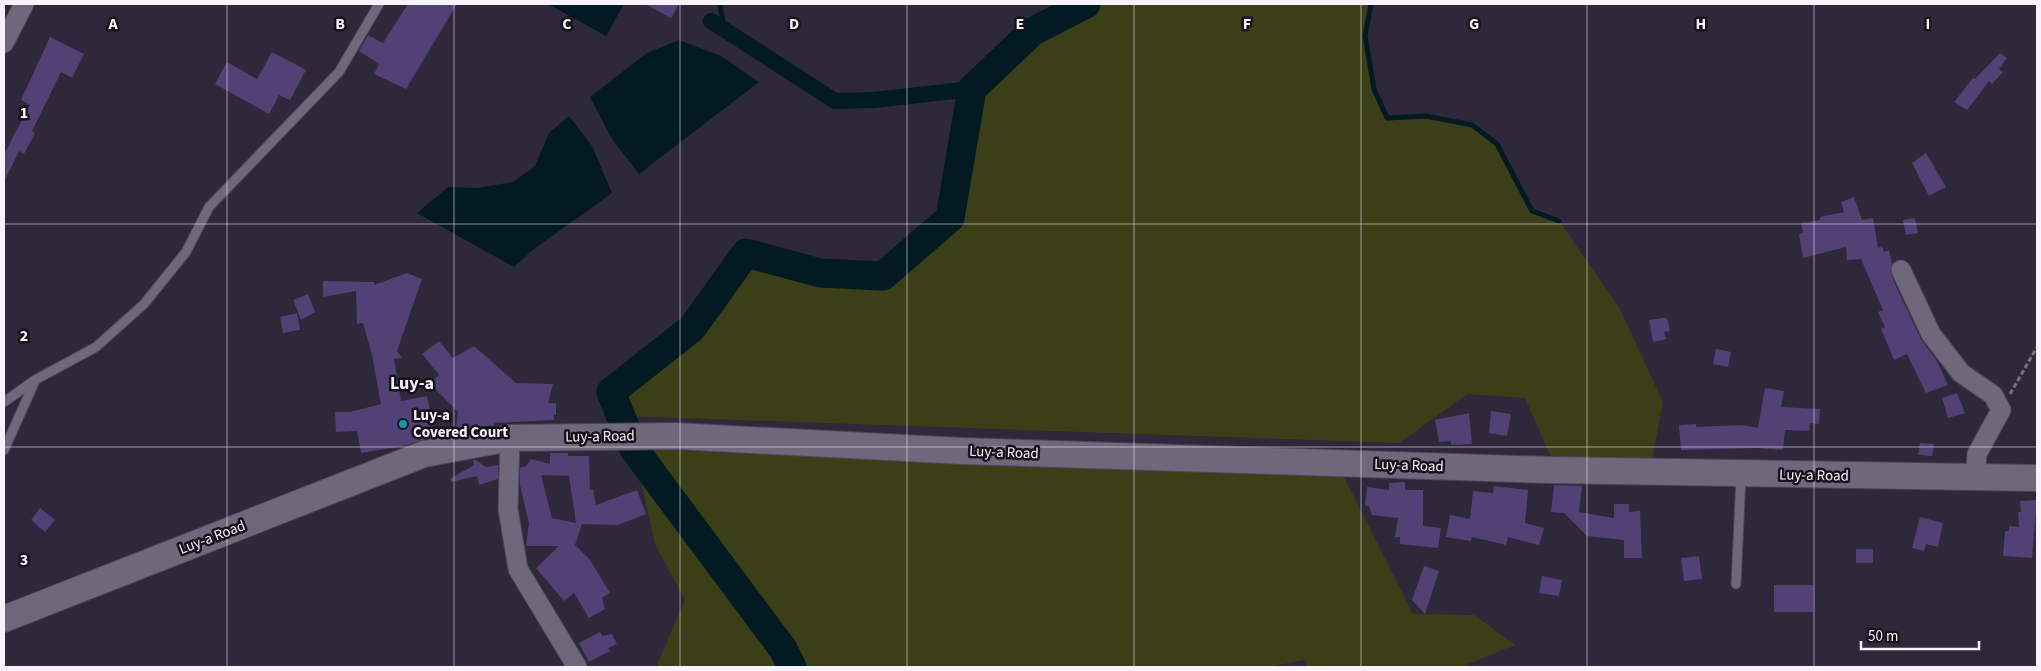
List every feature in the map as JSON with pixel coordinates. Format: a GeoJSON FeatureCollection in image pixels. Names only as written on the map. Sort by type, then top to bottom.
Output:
{"type":"FeatureCollection","features":[{"type":"Feature","properties":{"kind":"main road","name":"Luy-a Road"},"geometry":{"type":"LineString","coordinates":[[4,618],[424,454],[510,438],[675,436],[972,451],[1741,474],[2037,478]]}},
{"type":"Feature","properties":{"kind":"street"},"geometry":{"type":"LineString","coordinates":[[4,43],[24,4]]}},
{"type":"Feature","properties":{"kind":"street"},"geometry":{"type":"LineString","coordinates":[[1901,270],[1930,334],[1961,373],[1993,394],[2001,410],[1978,454],[1975,478]]}},
{"type":"Feature","properties":{"kind":"street"},"geometry":{"type":"LineString","coordinates":[[510,438],[508,509],[518,570],[577,667]]}},
{"type":"Feature","properties":{"kind":"lane"},"geometry":{"type":"LineString","coordinates":[[4,402],[35,380],[96,347],[144,304],[186,252],[209,206],[339,72],[379,4]]}},
{"type":"Feature","properties":{"kind":"lane"},"geometry":{"type":"LineString","coordinates":[[4,450],[35,380]]}},
{"type":"Feature","properties":{"kind":"lane"},"geometry":{"type":"LineString","coordinates":[[1736,584],[1741,474]]}},
{"type":"Feature","properties":{"kind":"path"},"geometry":{"type":"LineString","coordinates":[[2001,410],[2037,347]]}},
{"type":"Feature","properties":{"kind":"green space"},"geometry":{"type":"Polygon","coordinates":[[[1086,4],[1371,4],[1365,36],[1374,89],[1387,117],[1447,120],[1477,128],[1489,136],[1503,154],[1532,211],[1559,221],[1619,307],[1663,402],[1650,469],[1555,466],[1525,398],[1467,394],[1399,443],[623,416],[611,392],[692,328],[746,253],[820,273],[883,276],[950,218],[972,89],[1032,32],[1086,4]]]}},
{"type":"Feature","properties":{"kind":"green space"},"geometry":{"type":"Polygon","coordinates":[[[634,449],[1344,477],[1413,614],[1474,615],[1515,645],[1461,667],[1307,667],[1304,660],[1269,667],[656,667],[685,600],[655,544],[634,449]]]}},
{"type":"Feature","properties":{"kind":"water"},"geometry":{"type":"Polygon","coordinates":[[[548,4],[624,4],[606,36],[548,4]]]}},
{"type":"Feature","properties":{"kind":"water"},"geometry":{"type":"Polygon","coordinates":[[[679,40],[721,56],[759,82],[639,174],[612,139],[590,97],[647,53],[679,40]]]}},
{"type":"Feature","properties":{"kind":"water"},"geometry":{"type":"Polygon","coordinates":[[[569,116],[592,146],[612,193],[534,249],[514,267],[417,213],[448,187],[477,188],[513,182],[535,166],[549,133],[569,116]]]}},
{"type":"Feature","properties":{"kind":"building"},"geometry":{"type":"Polygon","coordinates":[[[408,4],[457,4],[406,89],[374,74],[379,64],[359,51],[368,35],[383,43],[408,4]]]}},
{"type":"Feature","properties":{"kind":"building"},"geometry":{"type":"Polygon","coordinates":[[[645,4],[679,4],[671,18],[645,4]]]}},
{"type":"Feature","properties":{"kind":"building"},"geometry":{"type":"Polygon","coordinates":[[[50,37],[84,54],[72,78],[61,72],[32,131],[35,133],[24,154],[19,151],[4,182],[4,154],[30,105],[21,100],[50,37]]]}},
{"type":"Feature","properties":{"kind":"building"},"geometry":{"type":"Polygon","coordinates":[[[272,52],[306,70],[290,100],[279,95],[269,114],[215,84],[227,62],[257,79],[272,52]]]}},
{"type":"Feature","properties":{"kind":"building"},"geometry":{"type":"Polygon","coordinates":[[[2000,53],[2007,58],[1999,69],[2003,72],[1992,84],[1989,81],[1967,110],[1954,102],[1973,78],[1975,79],[2000,53]]]}},
{"type":"Feature","properties":{"kind":"building"},"geometry":{"type":"Polygon","coordinates":[[[1926,153],[1946,187],[1929,196],[1912,163],[1926,153]]]}},
{"type":"Feature","properties":{"kind":"building"},"geometry":{"type":"Polygon","coordinates":[[[1854,197],[1862,220],[1873,218],[1878,248],[1882,246],[1884,252],[1889,250],[1892,264],[1891,274],[1899,293],[1921,339],[1937,361],[1948,385],[1926,393],[1907,354],[1894,360],[1881,329],[1885,327],[1878,312],[1883,310],[1861,259],[1847,260],[1846,247],[1803,258],[1799,234],[1803,233],[1801,223],[1820,220],[1820,217],[1844,212],[1841,202],[1854,197]]]}},
{"type":"Feature","properties":{"kind":"building"},"geometry":{"type":"Polygon","coordinates":[[[1915,218],[1918,233],[1906,235],[1903,220],[1915,218]]]}},
{"type":"Feature","properties":{"kind":"building"},"geometry":{"type":"Polygon","coordinates":[[[407,273],[422,279],[397,351],[402,358],[394,359],[401,401],[427,396],[435,437],[403,446],[361,453],[357,431],[336,432],[335,412],[350,412],[381,404],[372,355],[363,323],[357,324],[356,291],[323,297],[323,281],[374,282],[374,285],[407,273]]]}},
{"type":"Feature","properties":{"kind":"building"},"geometry":{"type":"Polygon","coordinates":[[[308,294],[315,312],[301,320],[293,300],[308,294]]]}},
{"type":"Feature","properties":{"kind":"building"},"geometry":{"type":"Polygon","coordinates":[[[297,313],[300,330],[283,333],[280,317],[297,313]]]}},
{"type":"Feature","properties":{"kind":"building"},"geometry":{"type":"Polygon","coordinates":[[[1667,318],[1670,331],[1664,332],[1666,339],[1653,342],[1649,320],[1667,318]]]}},
{"type":"Feature","properties":{"kind":"building"},"geometry":{"type":"Polygon","coordinates":[[[439,341],[453,358],[474,346],[516,383],[553,384],[548,403],[556,403],[554,420],[495,423],[494,426],[478,426],[478,429],[470,430],[456,428],[458,412],[435,389],[432,381],[439,375],[422,354],[439,341]]]}},
{"type":"Feature","properties":{"kind":"building"},"geometry":{"type":"Polygon","coordinates":[[[1716,349],[1731,352],[1728,367],[1713,364],[1716,349]]]}},
{"type":"Feature","properties":{"kind":"building"},"geometry":{"type":"Polygon","coordinates":[[[1765,388],[1784,391],[1781,407],[1820,409],[1819,424],[1810,423],[1809,431],[1785,430],[1783,450],[1756,448],[1681,450],[1679,425],[1696,424],[1696,427],[1742,425],[1758,428],[1765,388]]]}},
{"type":"Feature","properties":{"kind":"building"},"geometry":{"type":"Polygon","coordinates":[[[1957,393],[1965,413],[1948,418],[1942,398],[1957,393]]]}},
{"type":"Feature","properties":{"kind":"building"},"geometry":{"type":"Polygon","coordinates":[[[1491,411],[1511,414],[1507,436],[1489,433],[1491,411]]]}},
{"type":"Feature","properties":{"kind":"building"},"geometry":{"type":"Polygon","coordinates":[[[1469,413],[1472,444],[1451,445],[1451,441],[1439,442],[1435,420],[1469,413]]]}},
{"type":"Feature","properties":{"kind":"building"},"geometry":{"type":"Polygon","coordinates":[[[1920,443],[1934,444],[1932,456],[1918,455],[1920,443]]]}},
{"type":"Feature","properties":{"kind":"building"},"geometry":{"type":"Polygon","coordinates":[[[550,453],[568,453],[568,456],[589,456],[590,490],[593,489],[596,505],[637,490],[646,514],[618,525],[582,524],[575,545],[590,560],[610,593],[602,598],[605,609],[589,618],[574,593],[564,601],[536,568],[559,546],[526,546],[529,523],[520,485],[520,468],[526,466],[531,459],[550,464],[550,453]],[[541,475],[552,518],[576,523],[569,476],[541,475]]]}},
{"type":"Feature","properties":{"kind":"building"},"geometry":{"type":"Polygon","coordinates":[[[473,460],[486,467],[498,465],[498,479],[479,485],[477,476],[451,482],[450,479],[474,465],[473,460]]]}},
{"type":"Feature","properties":{"kind":"building"},"geometry":{"type":"Polygon","coordinates":[[[1405,482],[1405,490],[1423,490],[1423,526],[1441,528],[1438,548],[1400,544],[1400,537],[1395,537],[1398,518],[1372,515],[1369,506],[1365,506],[1367,487],[1389,490],[1389,483],[1405,482]]]}},
{"type":"Feature","properties":{"kind":"building"},"geometry":{"type":"Polygon","coordinates":[[[1554,485],[1582,486],[1579,512],[1614,518],[1614,504],[1629,504],[1629,512],[1640,511],[1642,558],[1624,558],[1624,540],[1587,536],[1564,513],[1551,512],[1554,485]]]}},
{"type":"Feature","properties":{"kind":"building"},"geometry":{"type":"Polygon","coordinates":[[[1494,486],[1528,490],[1525,523],[1544,528],[1539,545],[1508,537],[1506,545],[1472,537],[1471,541],[1446,537],[1450,515],[1470,519],[1473,491],[1493,493],[1494,486]]]}},
{"type":"Feature","properties":{"kind":"building"},"geometry":{"type":"Polygon","coordinates":[[[2037,500],[2032,558],[2003,556],[2005,531],[2009,531],[2009,526],[2019,527],[2018,512],[2021,512],[2020,501],[2037,500]]]}},
{"type":"Feature","properties":{"kind":"building"},"geometry":{"type":"Polygon","coordinates":[[[40,508],[55,520],[45,532],[31,520],[40,508]]]}},
{"type":"Feature","properties":{"kind":"building"},"geometry":{"type":"Polygon","coordinates":[[[1920,517],[1943,523],[1938,547],[1926,544],[1924,551],[1912,548],[1920,517]]]}},
{"type":"Feature","properties":{"kind":"building"},"geometry":{"type":"Polygon","coordinates":[[[1856,549],[1873,549],[1873,563],[1856,563],[1856,549]]]}},
{"type":"Feature","properties":{"kind":"building"},"geometry":{"type":"Polygon","coordinates":[[[1699,556],[1702,579],[1684,581],[1681,558],[1699,556]]]}},
{"type":"Feature","properties":{"kind":"building"},"geometry":{"type":"Polygon","coordinates":[[[1424,566],[1439,571],[1425,614],[1412,600],[1424,566]]]}},
{"type":"Feature","properties":{"kind":"building"},"geometry":{"type":"Polygon","coordinates":[[[1542,576],[1562,580],[1559,596],[1539,593],[1542,576]]]}},
{"type":"Feature","properties":{"kind":"building"},"geometry":{"type":"Polygon","coordinates":[[[1774,585],[1813,585],[1813,612],[1774,612],[1774,585]]]}},
{"type":"Feature","properties":{"kind":"building"},"geometry":{"type":"Polygon","coordinates":[[[600,632],[602,636],[612,634],[617,644],[608,648],[610,651],[589,662],[579,643],[600,632]]]}},
{"type":"Feature","properties":{"kind":"waterway"},"geometry":{"type":"LineString","coordinates":[[720,4],[724,29]]}},
{"type":"Feature","properties":{"kind":"waterway"},"geometry":{"type":"LineString","coordinates":[[792,667],[783,649],[634,449],[611,392],[692,328],[746,253],[820,273],[883,276],[950,218],[972,89],[1032,32],[1086,4]]}},
{"type":"Feature","properties":{"kind":"waterway"},"geometry":{"type":"LineString","coordinates":[[1371,4],[1365,36],[1374,89],[1387,118],[1426,116],[1472,125],[1497,144],[1532,211],[1559,221]]}},
{"type":"Feature","properties":{"kind":"waterway"},"geometry":{"type":"LineString","coordinates":[[711,21],[835,101],[874,100],[972,89]]}},
{"type":"Feature","properties":{"kind":"place","name":"Luy-a Covered Court"},"geometry":{"type":"Point","coordinates":[403,424]}},
{"type":"Feature","properties":{"kind":"district","name":"Luy-a"},"geometry":{"type":"Point","coordinates":[412,383]}}]}
